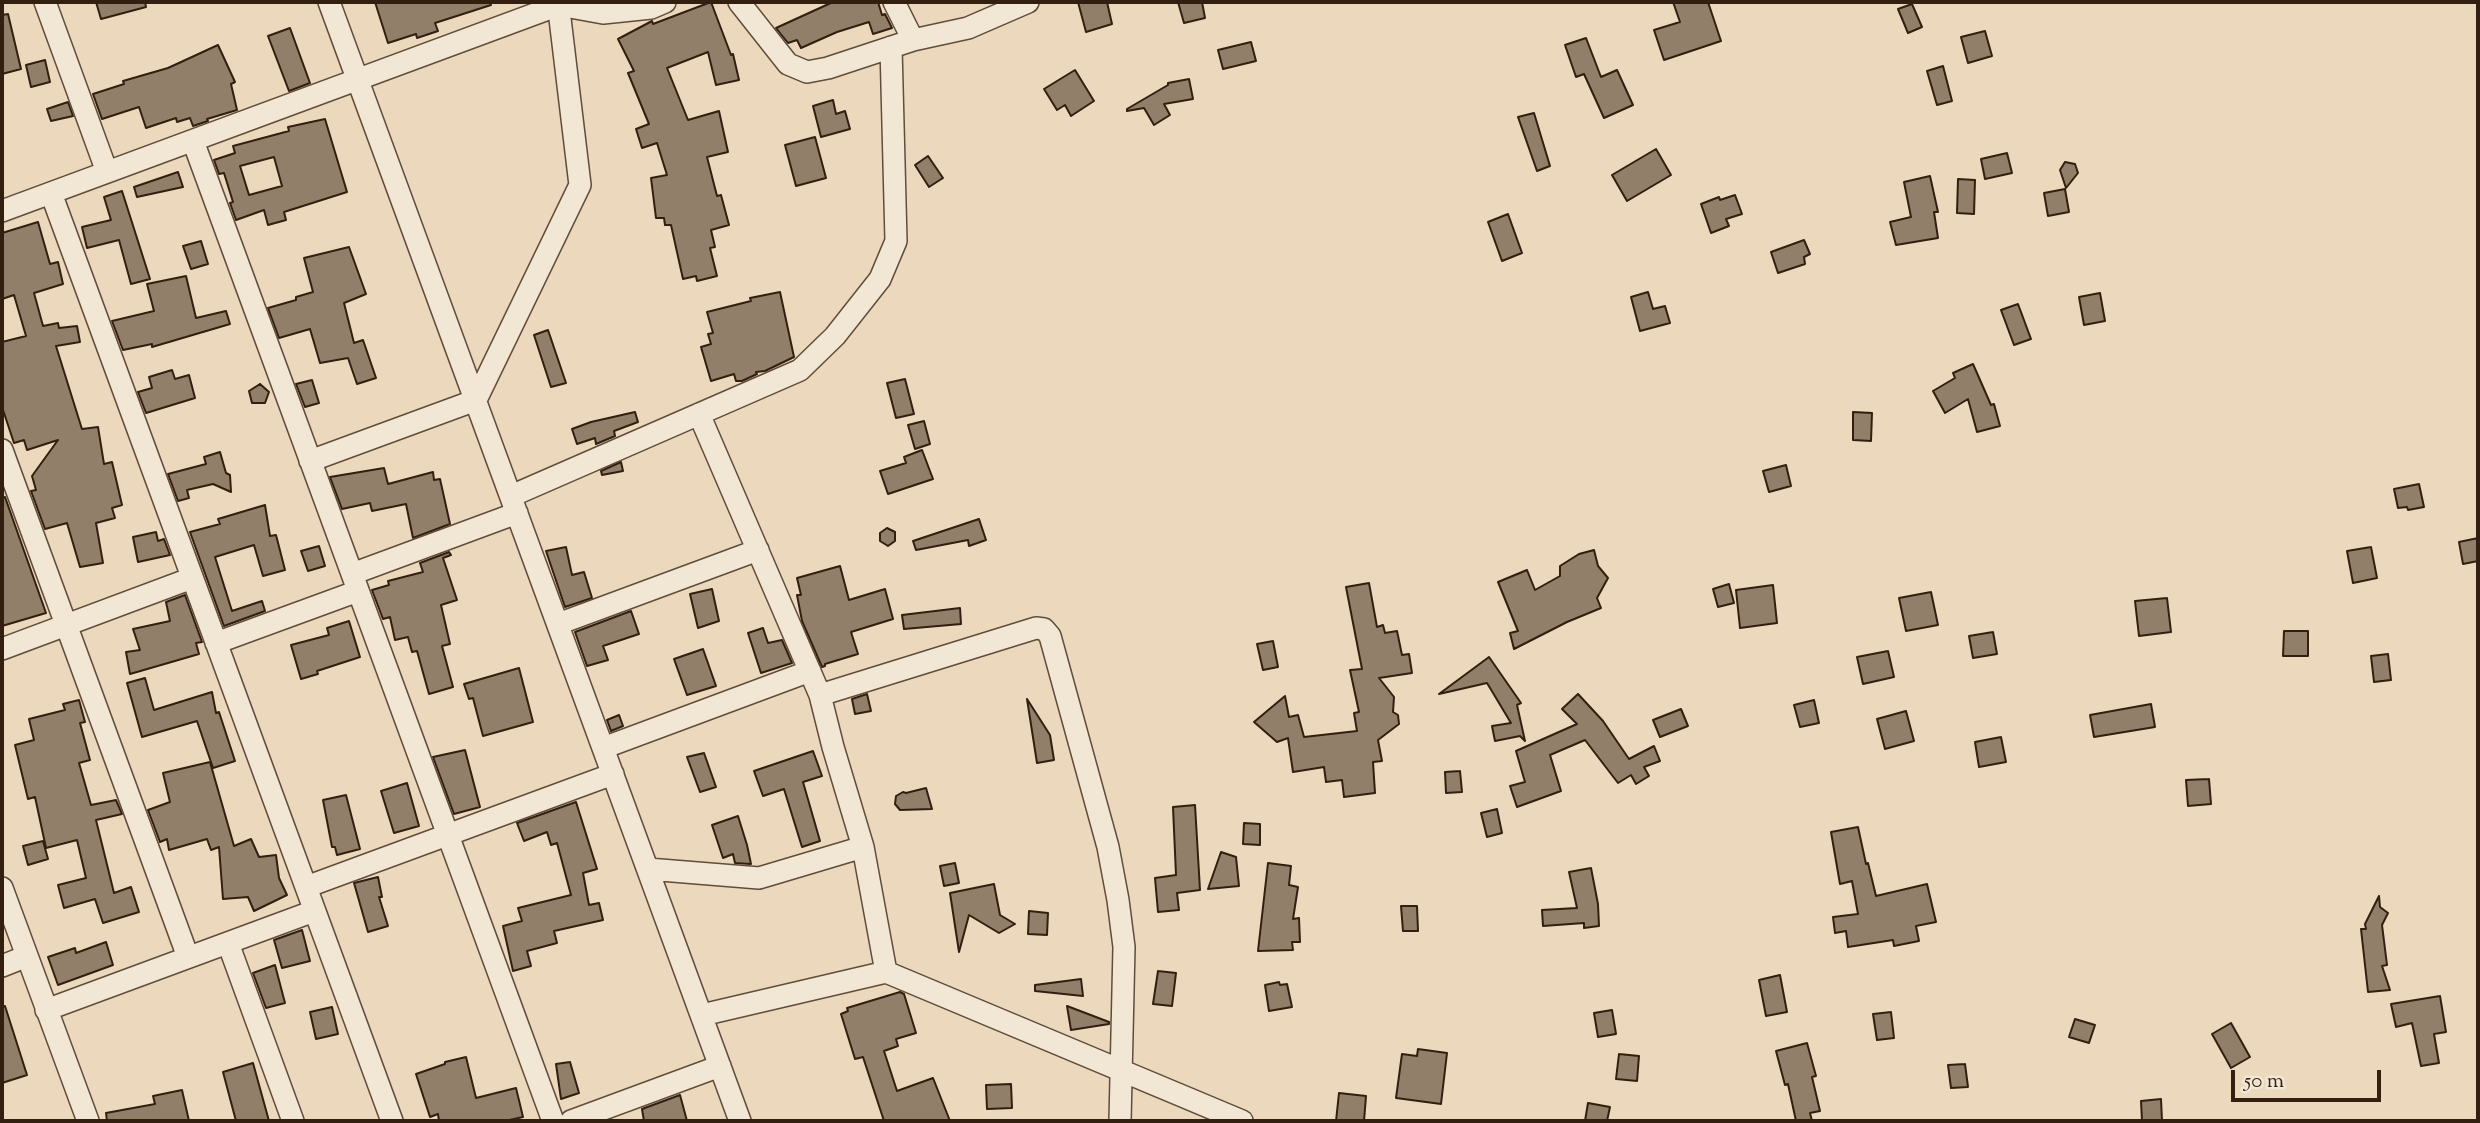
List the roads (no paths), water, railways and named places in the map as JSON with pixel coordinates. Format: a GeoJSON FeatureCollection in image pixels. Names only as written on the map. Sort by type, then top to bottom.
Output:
{"type":"FeatureCollection","features":[{"type":"Feature","properties":{"kind":"street"},"geometry":{"type":"LineString","coordinates":[[45,2],[107,172]]}},
{"type":"Feature","properties":{"kind":"street"},"geometry":{"type":"LineString","coordinates":[[330,2],[740,1121]]}},
{"type":"Feature","properties":{"kind":"street"},"geometry":{"type":"LineString","coordinates":[[2,211],[559,4],[603,13],[651,8],[665,2]]}},
{"type":"Feature","properties":{"kind":"street"},"geometry":{"type":"LineString","coordinates":[[739,2],[788,65],[807,72],[828,68],[913,40],[968,28],[1028,2]]}},
{"type":"Feature","properties":{"kind":"street"},"geometry":{"type":"LineString","coordinates":[[894,2],[913,40]]}},
{"type":"Feature","properties":{"kind":"street"},"geometry":{"type":"LineString","coordinates":[[310,461],[476,400],[580,185],[559,4]]}},
{"type":"Feature","properties":{"kind":"street"},"geometry":{"type":"LineString","coordinates":[[216,643],[355,582],[699,414],[800,370],[835,336],[880,278],[896,241],[891,47]]}},
{"type":"Feature","properties":{"kind":"street"},"geometry":{"type":"LineString","coordinates":[[193,141],[553,1121]]}},
{"type":"Feature","properties":{"kind":"street"},"geometry":{"type":"LineString","coordinates":[[51,193],[392,1121]]}},
{"type":"Feature","properties":{"kind":"street"},"geometry":{"type":"LineString","coordinates":[[699,414],[820,695],[863,847],[886,972]]}},
{"type":"Feature","properties":{"kind":"street"},"geometry":{"type":"LineString","coordinates":[[2,450],[188,957]]}},
{"type":"Feature","properties":{"kind":"street"},"geometry":{"type":"LineString","coordinates":[[558,624],[758,550]]}},
{"type":"Feature","properties":{"kind":"street"},"geometry":{"type":"LineString","coordinates":[[2,649],[192,578]]}},
{"type":"Feature","properties":{"kind":"street"},"geometry":{"type":"LineString","coordinates":[[820,695],[1036,628],[1044,629],[1050,636],[1108,847],[1118,900],[1124,947],[1120,1121]]}},
{"type":"Feature","properties":{"kind":"street"},"geometry":{"type":"LineString","coordinates":[[603,748],[810,671]]}},
{"type":"Feature","properties":{"kind":"street"},"geometry":{"type":"LineString","coordinates":[[306,887],[613,774]]}},
{"type":"Feature","properties":{"kind":"street"},"geometry":{"type":"LineString","coordinates":[[648,869],[760,878],[863,847]]}},
{"type":"Feature","properties":{"kind":"street"},"geometry":{"type":"LineString","coordinates":[[2,888],[88,1121]]}},
{"type":"Feature","properties":{"kind":"street"},"geometry":{"type":"LineString","coordinates":[[47,1010],[314,911]]}},
{"type":"Feature","properties":{"kind":"street"},"geometry":{"type":"LineString","coordinates":[[228,943],[293,1121]]}},
{"type":"Feature","properties":{"kind":"street"},"geometry":{"type":"LineString","coordinates":[[2,966],[27,956]]}},
{"type":"Feature","properties":{"kind":"street"},"geometry":{"type":"LineString","coordinates":[[702,1015],[886,972],[1242,1121]]}},
{"type":"Feature","properties":{"kind":"street"},"geometry":{"type":"LineString","coordinates":[[570,1121],[720,1066]]}}]}
